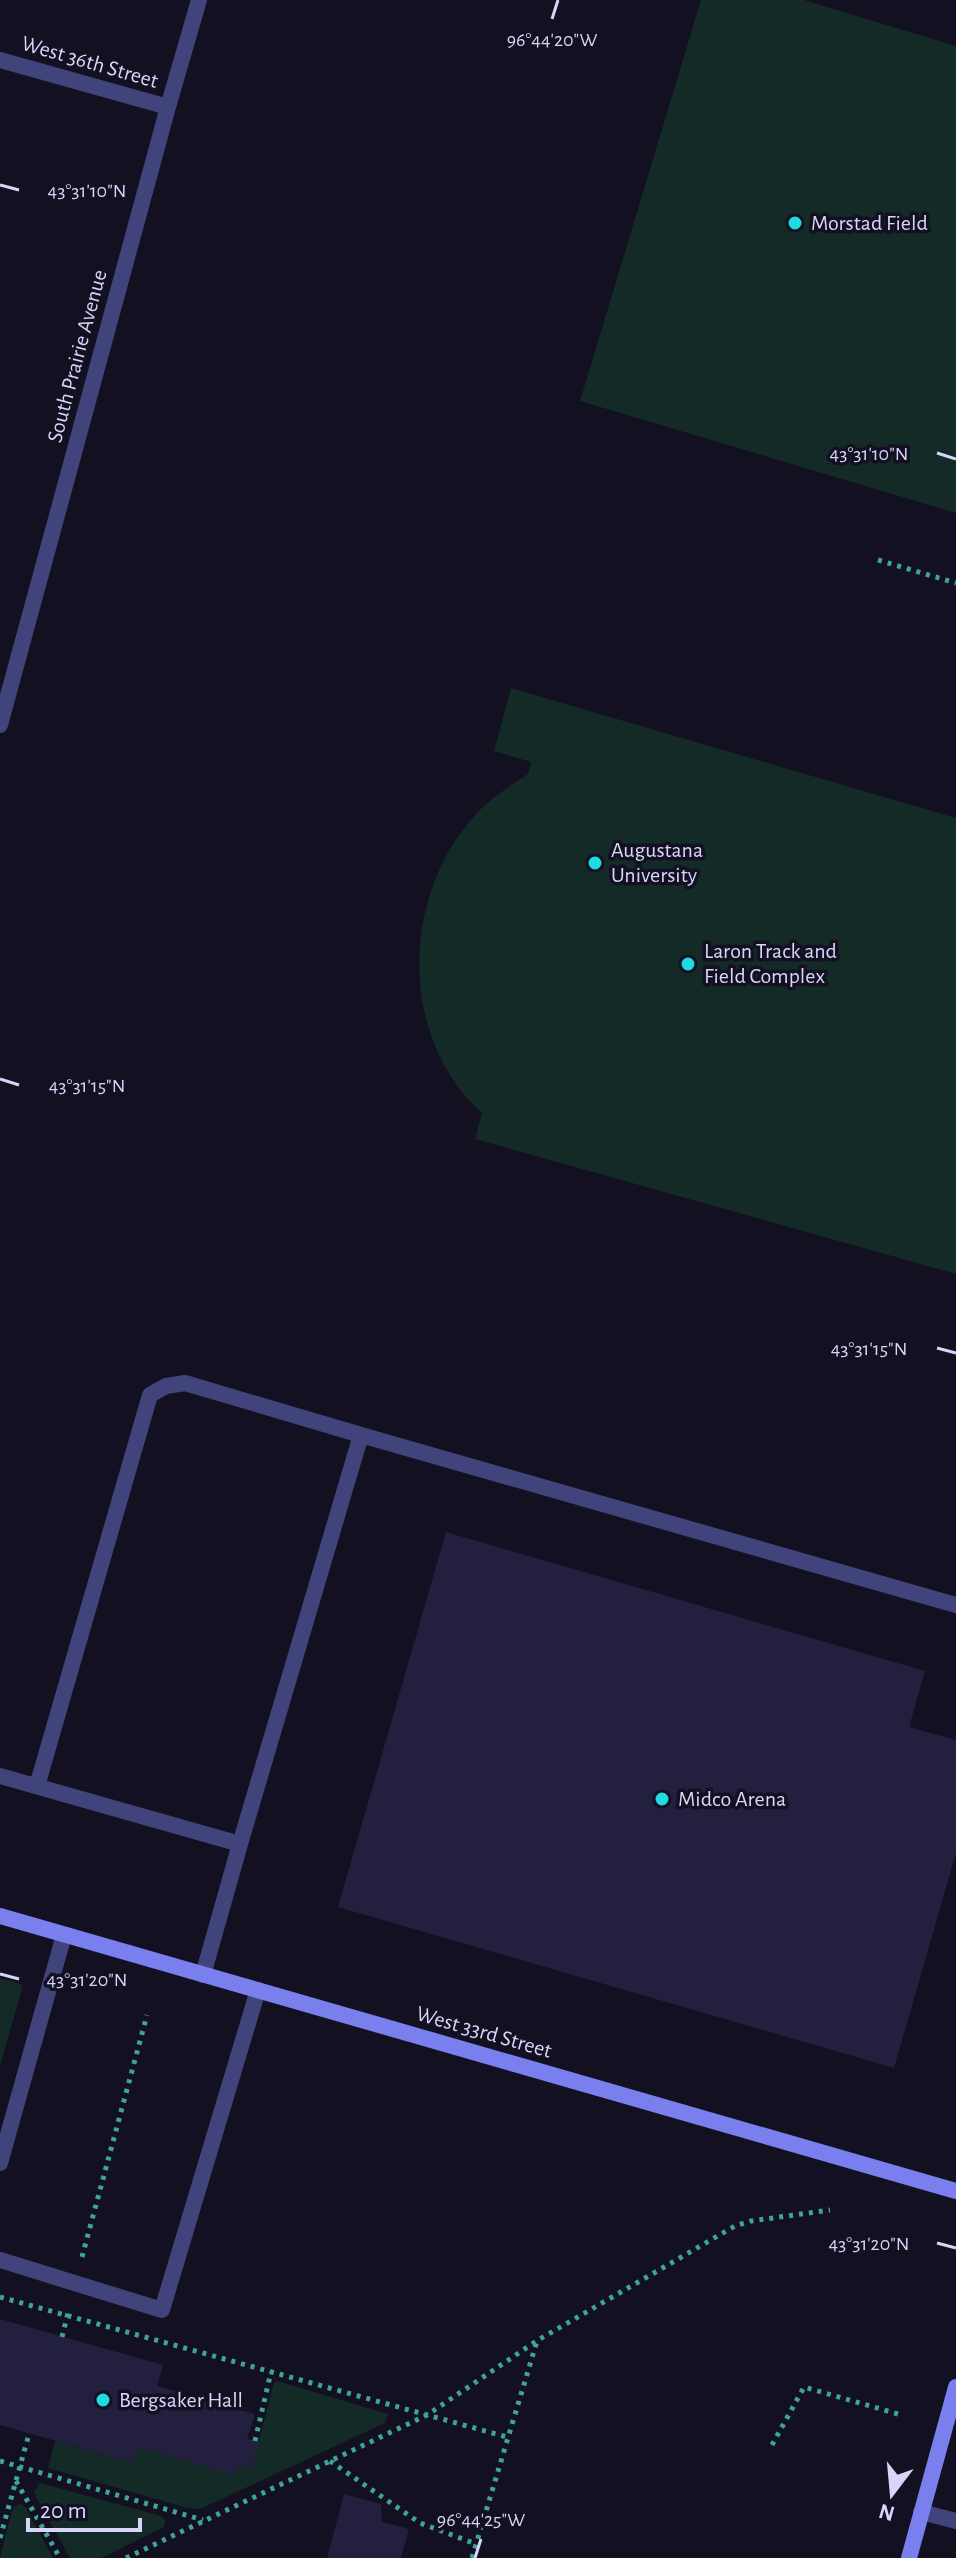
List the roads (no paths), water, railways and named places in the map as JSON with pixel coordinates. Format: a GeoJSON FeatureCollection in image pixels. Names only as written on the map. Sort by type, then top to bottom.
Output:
{"type":"FeatureCollection","features":[{"type":"Feature","properties":{"kind":"street","name":"South Prairie Avenue"},"geometry":{"type":"LineString","coordinates":[[0,725],[199,0]]}},
{"type":"Feature","properties":{"kind":"street","name":"West 36th Street"},"geometry":{"type":"LineString","coordinates":[[0,60],[168,107]]}},
{"type":"Feature","properties":{"kind":"street"},"geometry":{"type":"LineString","coordinates":[[37,1786],[150,1395],[166,1386],[185,1383],[956,1605]]}},
{"type":"Feature","properties":{"kind":"street"},"geometry":{"type":"LineString","coordinates":[[203,1975],[361,1435]]}},
{"type":"Feature","properties":{"kind":"street"},"geometry":{"type":"LineString","coordinates":[[0,1776],[240,1844]]}},
{"type":"Feature","properties":{"kind":"street","name":"West 33rd Street"},"geometry":{"type":"LineString","coordinates":[[0,1916],[956,2191]]}},
{"type":"Feature","properties":{"kind":"street"},"geometry":{"type":"LineString","coordinates":[[0,2163],[64,1935]]}},
{"type":"Feature","properties":{"kind":"street"},"geometry":{"type":"LineString","coordinates":[[0,2260],[162,2310],[258,1990]]}},
{"type":"Feature","properties":{"kind":"street"},"geometry":{"type":"LineString","coordinates":[[909,2558],[956,2387]]}},
{"type":"Feature","properties":{"kind":"street"},"geometry":{"type":"LineString","coordinates":[[921,2512],[956,2521]]}},
{"type":"Feature","properties":{"kind":"place","name":"Morstad Field"},"geometry":{"type":"Point","coordinates":[795,223]}},
{"type":"Feature","properties":{"kind":"place","name":"Augustana University"},"geometry":{"type":"Point","coordinates":[595,863]}},
{"type":"Feature","properties":{"kind":"place","name":"Laron Track and Field Complex"},"geometry":{"type":"Point","coordinates":[688,964]}},
{"type":"Feature","properties":{"kind":"place","name":"Midco Arena"},"geometry":{"type":"Point","coordinates":[662,1799]}},
{"type":"Feature","properties":{"kind":"place","name":"Bergsaker Hall"},"geometry":{"type":"Point","coordinates":[103,2400]}}]}
